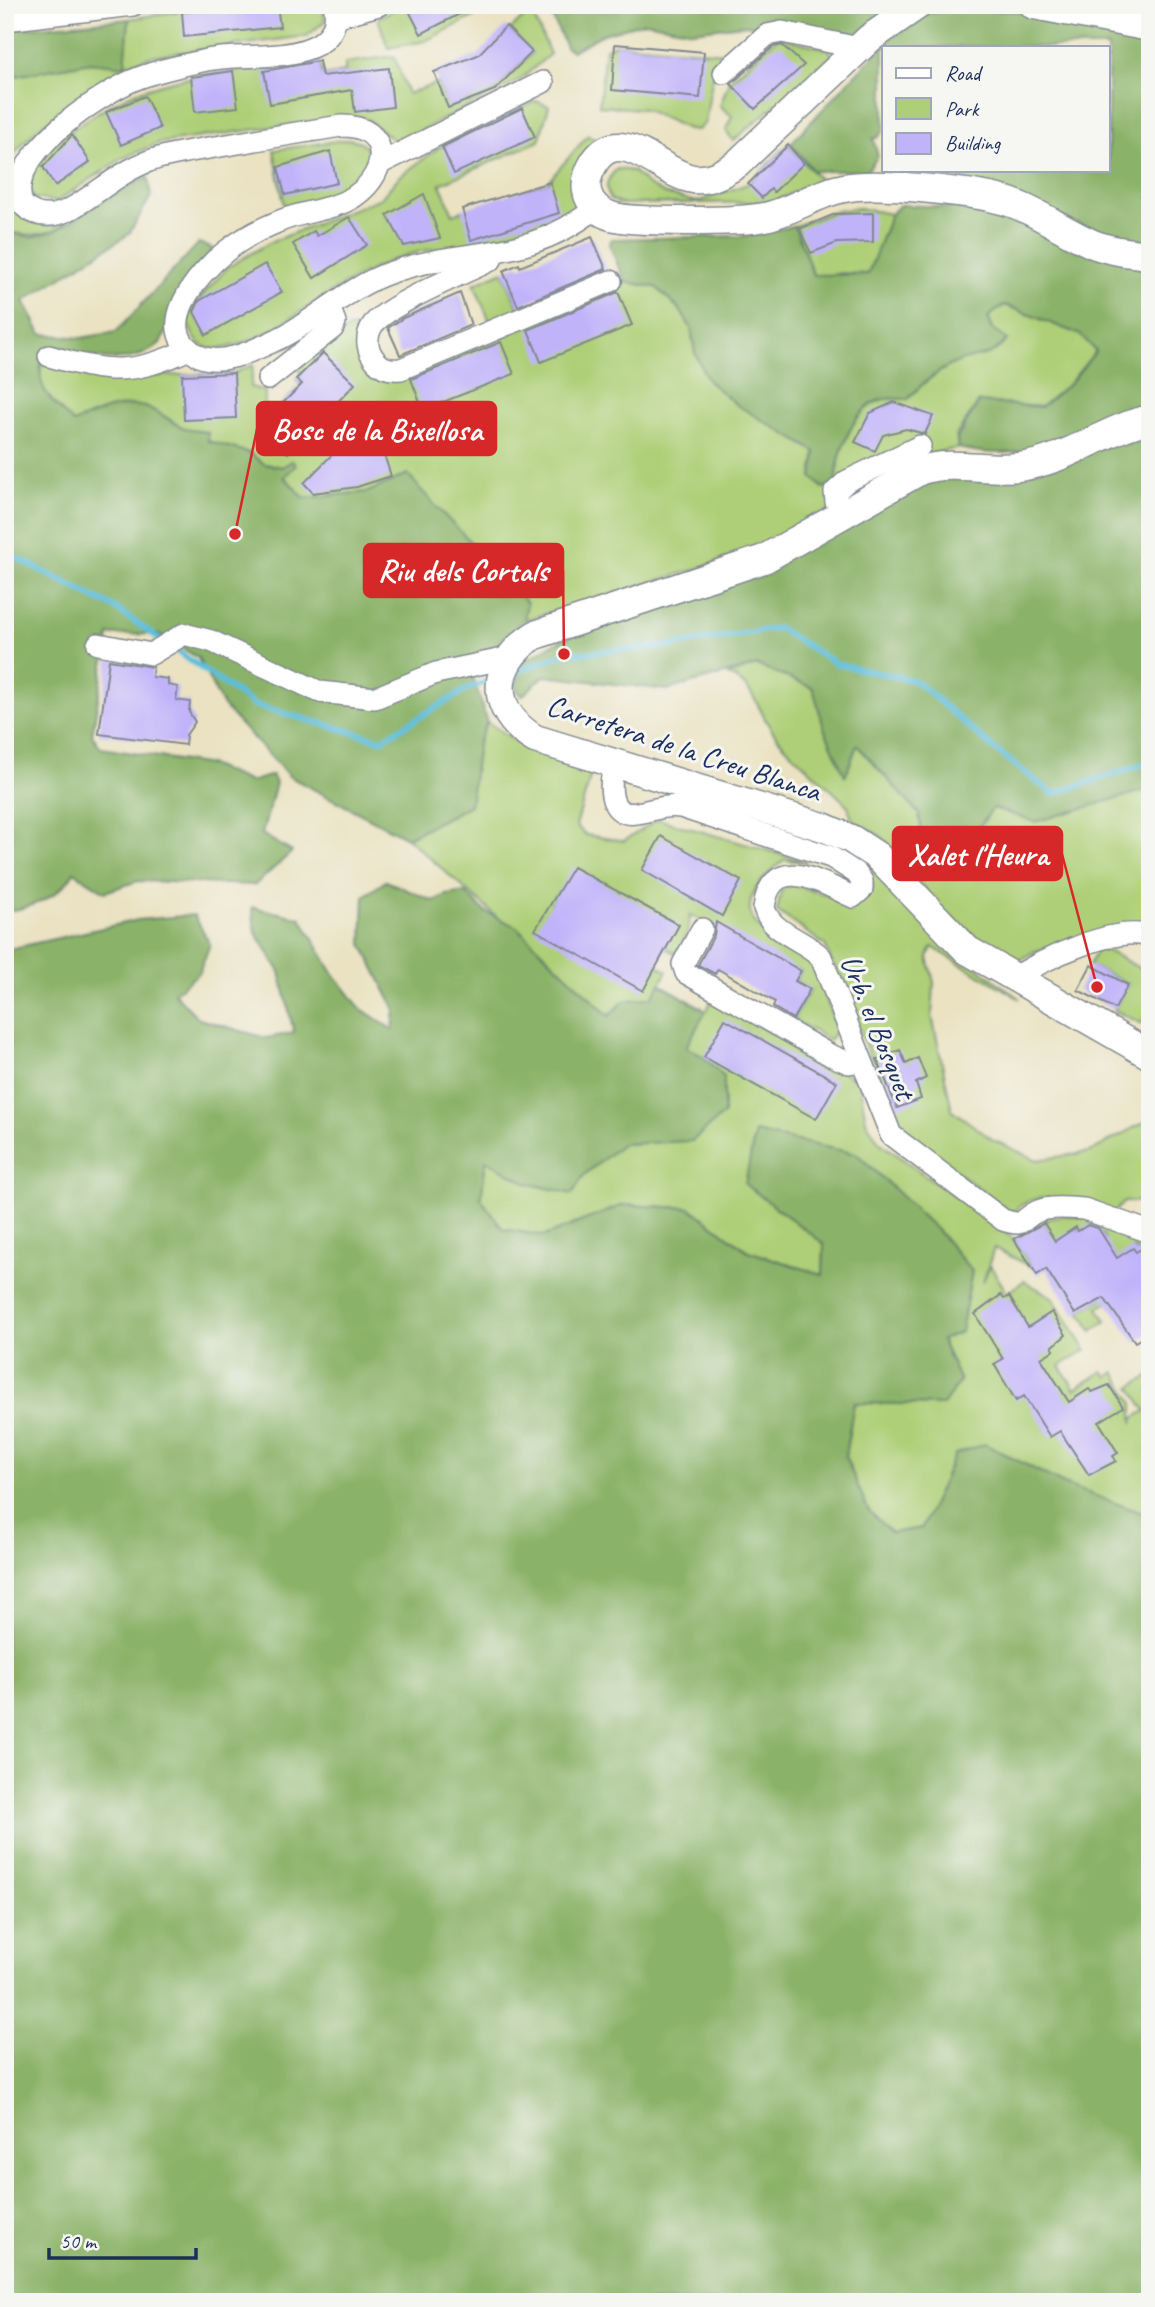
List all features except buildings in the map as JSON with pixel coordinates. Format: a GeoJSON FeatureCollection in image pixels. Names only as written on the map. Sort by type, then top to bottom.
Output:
{"type":"FeatureCollection","features":[{"type":"Feature","properties":{"kind":"main road"},"geometry":{"type":"LineString","coordinates":[[918,5],[907,10],[859,48],[737,164],[720,174],[695,179],[676,175],[634,149],[621,146],[607,149],[593,165],[587,182],[587,191],[596,208],[613,217],[624,219],[747,219],[779,213],[845,187],[865,185],[907,188],[985,195],[1014,203],[1094,244],[1150,255]]}},
{"type":"Feature","properties":{"kind":"main road"},"geometry":{"type":"LineString","coordinates":[[1034,5],[1150,27]]}},
{"type":"Feature","properties":{"kind":"main road"},"geometry":{"type":"LineString","coordinates":[[508,658],[520,645],[535,635],[738,570],[795,544],[921,470],[947,465],[1017,468],[1043,462],[1125,426],[1150,419]]}},
{"type":"Feature","properties":{"kind":"main road","name":"Carretera de la Creu Blanca"},"geometry":{"type":"LineString","coordinates":[[508,658],[501,685],[501,700],[520,729],[536,739],[823,827],[851,839],[884,862],[968,950],[1150,1055]]}},
{"type":"Feature","properties":{"kind":"street"},"geometry":{"type":"LineString","coordinates":[[5,20],[133,5]]}},
{"type":"Feature","properties":{"kind":"street"},"geometry":{"type":"LineString","coordinates":[[379,5],[335,11],[327,37],[312,47],[216,58],[172,67],[134,80],[92,101],[28,149],[18,163],[15,191],[23,205],[37,214],[50,216],[76,206],[148,162],[341,126],[356,126],[369,132],[381,151],[381,163],[368,185],[353,198],[260,230],[212,264],[193,286],[180,311],[177,327],[180,338],[189,349],[212,359],[254,350],[288,334],[389,273],[505,252]]}},
{"type":"Feature","properties":{"kind":"street"},"geometry":{"type":"LineString","coordinates":[[724,74],[755,43],[775,33],[782,32],[859,48]]}},
{"type":"Feature","properties":{"kind":"street"},"geometry":{"type":"LineString","coordinates":[[381,163],[543,82]]}},
{"type":"Feature","properties":{"kind":"street"},"geometry":{"type":"LineString","coordinates":[[596,208],[578,222],[505,252],[389,312],[373,324],[368,336],[368,348],[375,360],[391,370],[401,369],[611,282]]}},
{"type":"Feature","properties":{"kind":"street"},"geometry":{"type":"LineString","coordinates":[[268,379],[333,328],[335,322],[329,307]]}},
{"type":"Feature","properties":{"kind":"street"},"geometry":{"type":"LineString","coordinates":[[49,356],[85,366],[135,370],[189,349]]}},
{"type":"Feature","properties":{"kind":"street"},"geometry":{"type":"LineString","coordinates":[[843,514],[836,502],[835,492],[847,481],[920,446]]}},
{"type":"Feature","properties":{"kind":"street"},"geometry":{"type":"LineString","coordinates":[[97,644],[151,654],[184,634],[211,641],[320,692],[375,698],[436,673],[508,658]]}},
{"type":"Feature","properties":{"kind":"street","name":"Urb. el Bosquet"},"geometry":{"type":"LineString","coordinates":[[615,763],[610,795],[622,810],[638,813],[656,806],[681,807],[831,857],[856,873],[862,881],[862,890],[853,897],[796,874],[785,876],[769,891],[764,908],[776,927],[813,948],[821,957],[891,1135],[1003,1220],[1016,1224],[1025,1222],[1036,1212],[1073,1208],[1150,1232]]}},
{"type":"Feature","properties":{"kind":"street"},"geometry":{"type":"LineString","coordinates":[[702,929],[683,964],[686,973],[830,1055],[849,1063],[860,1061]]}},
{"type":"Feature","properties":{"kind":"street"},"geometry":{"type":"LineString","coordinates":[[1014,978],[1034,964],[1125,932],[1150,937]]}},
{"type":"Feature","properties":{"kind":"green space"},"geometry":{"type":"Polygon","coordinates":[[[219,5],[323,5],[325,21],[307,36],[152,56],[126,65],[124,74],[74,102],[42,126],[27,139],[5,168],[5,78],[90,62],[125,65],[129,19],[219,5]]]}},
{"type":"Feature","properties":{"kind":"green space"},"geometry":{"type":"Polygon","coordinates":[[[403,5],[497,5],[425,41],[388,48],[378,18],[403,5]]]}},
{"type":"Feature","properties":{"kind":"green space"},"geometry":{"type":"Polygon","coordinates":[[[547,5],[897,5],[856,35],[743,25],[693,31],[645,22],[603,34],[572,51],[566,47],[547,5]]]}},
{"type":"Feature","properties":{"kind":"green space"},"geometry":{"type":"Polygon","coordinates":[[[958,7],[1012,11],[1150,38],[1150,242],[1108,235],[958,178],[954,172],[1110,172],[1110,46],[882,46],[928,14],[958,7]]]}},
{"type":"Feature","properties":{"kind":"green space"},"geometry":{"type":"Polygon","coordinates":[[[531,10],[550,54],[520,80],[422,130],[410,140],[392,139],[369,120],[349,116],[159,143],[123,158],[56,202],[35,198],[29,190],[35,156],[121,99],[179,79],[319,61],[323,76],[345,72],[345,63],[394,56],[408,94],[438,83],[449,108],[501,84],[532,53],[510,30],[531,10]]]}},
{"type":"Feature","properties":{"kind":"green space"},"geometry":{"type":"Polygon","coordinates":[[[129,19],[125,66],[90,62],[5,78],[5,30],[129,19]]]}},
{"type":"Feature","properties":{"kind":"green space"},"geometry":{"type":"Polygon","coordinates":[[[778,37],[829,49],[832,56],[733,141],[726,130],[732,116],[720,106],[729,81],[778,37]]]}},
{"type":"Feature","properties":{"kind":"green space"},"geometry":{"type":"Polygon","coordinates":[[[615,44],[725,53],[712,80],[705,123],[698,130],[688,129],[644,109],[599,106],[605,49],[615,44]]]}},
{"type":"Feature","properties":{"kind":"green space"},"geometry":{"type":"Polygon","coordinates":[[[882,46],[882,132],[877,138],[873,138],[878,156],[867,171],[813,171],[791,143],[882,46]]]}},
{"type":"Feature","properties":{"kind":"green space"},"geometry":{"type":"Polygon","coordinates":[[[536,101],[549,106],[539,141],[440,184],[453,214],[547,183],[588,135],[597,141],[578,192],[576,208],[563,218],[520,237],[424,251],[385,263],[276,327],[235,346],[209,348],[195,339],[187,320],[195,303],[228,267],[269,243],[381,198],[399,177],[441,146],[536,101]]]}},
{"type":"Feature","properties":{"kind":"green space"},"geometry":{"type":"Polygon","coordinates":[[[350,139],[361,142],[369,152],[360,177],[339,192],[285,210],[274,150],[350,139]]]}},
{"type":"Feature","properties":{"kind":"green space"},"geometry":{"type":"Polygon","coordinates":[[[788,145],[821,181],[772,202],[620,204],[610,199],[608,194],[608,182],[617,169],[633,171],[648,185],[665,194],[697,202],[748,184],[788,145]]]}},
{"type":"Feature","properties":{"kind":"green space"},"geometry":{"type":"Polygon","coordinates":[[[148,177],[151,196],[129,234],[24,301],[41,334],[81,338],[116,332],[199,243],[213,249],[160,343],[148,352],[135,357],[106,359],[48,347],[40,370],[44,389],[49,397],[73,423],[120,406],[139,406],[157,412],[187,429],[208,432],[208,441],[249,453],[264,464],[282,467],[292,461],[296,465],[284,477],[304,498],[368,492],[408,474],[527,603],[524,620],[501,640],[473,677],[487,722],[478,743],[470,805],[407,838],[290,777],[223,706],[198,658],[159,634],[109,635],[92,735],[101,748],[210,765],[250,782],[272,775],[276,783],[262,834],[292,852],[255,885],[138,881],[105,892],[74,872],[62,888],[45,900],[5,912],[5,232],[32,237],[57,230],[106,198],[148,177]]]}},
{"type":"Feature","properties":{"kind":"green space"},"geometry":{"type":"Polygon","coordinates":[[[5,190],[14,209],[29,221],[47,225],[68,222],[38,234],[5,232],[5,190]]]}},
{"type":"Feature","properties":{"kind":"green space"},"geometry":{"type":"Polygon","coordinates":[[[900,205],[985,209],[1029,219],[1150,266],[1150,411],[1079,438],[1033,450],[1009,453],[958,448],[957,438],[979,402],[1041,407],[1070,383],[1096,351],[1081,335],[1005,305],[988,317],[991,328],[1007,340],[995,351],[966,359],[944,369],[908,399],[883,399],[870,406],[853,424],[847,435],[835,484],[823,488],[812,477],[816,452],[737,405],[708,381],[695,353],[691,328],[680,310],[656,287],[625,282],[609,244],[612,239],[744,236],[795,226],[813,275],[868,274],[891,214],[900,205]]]}},
{"type":"Feature","properties":{"kind":"green space"},"geometry":{"type":"Polygon","coordinates":[[[859,208],[891,214],[868,274],[841,273],[815,279],[795,226],[835,211],[859,208]]]}},
{"type":"Feature","properties":{"kind":"green space"},"geometry":{"type":"Polygon","coordinates":[[[503,271],[519,309],[490,322],[474,284],[503,271]]]}},
{"type":"Feature","properties":{"kind":"green space"},"geometry":{"type":"Polygon","coordinates":[[[625,282],[656,287],[680,310],[691,328],[695,353],[734,403],[816,452],[812,477],[835,484],[843,448],[861,414],[884,399],[908,399],[944,369],[965,359],[995,351],[1007,340],[994,330],[988,317],[1005,305],[1081,335],[1096,351],[1070,383],[1041,407],[979,402],[956,435],[958,448],[935,453],[774,542],[697,569],[524,620],[527,603],[428,500],[408,474],[368,492],[304,498],[284,476],[282,467],[264,464],[249,453],[207,441],[208,432],[187,429],[148,408],[120,407],[73,423],[49,397],[41,380],[40,371],[48,347],[130,377],[234,373],[253,365],[251,387],[265,391],[264,423],[301,385],[296,379],[302,373],[297,369],[325,343],[351,327],[358,330],[362,356],[369,369],[392,380],[617,289],[625,282]]]}},
{"type":"Feature","properties":{"kind":"green space"},"geometry":{"type":"Polygon","coordinates":[[[1150,433],[1150,789],[1035,822],[993,808],[949,869],[925,859],[919,814],[857,745],[845,776],[824,728],[813,688],[757,665],[667,690],[544,676],[522,696],[515,687],[524,661],[559,641],[901,493],[951,474],[1077,455],[1150,433]]]}},
{"type":"Feature","properties":{"kind":"green space"},"geometry":{"type":"Polygon","coordinates":[[[757,665],[814,688],[824,728],[846,775],[857,745],[919,814],[925,859],[949,869],[993,808],[1035,821],[1150,789],[1150,928],[1035,951],[1012,965],[941,909],[882,837],[852,820],[848,806],[777,737],[752,694],[738,680],[728,675],[757,665]]]}},
{"type":"Feature","properties":{"kind":"green space"},"geometry":{"type":"Polygon","coordinates":[[[487,722],[525,747],[593,767],[576,826],[586,835],[624,841],[658,819],[807,862],[784,860],[775,867],[754,893],[750,903],[751,913],[755,923],[765,932],[811,961],[835,1026],[835,1033],[829,1040],[793,1019],[810,990],[795,981],[801,971],[709,934],[713,928],[690,915],[688,932],[676,954],[560,890],[551,904],[667,971],[660,984],[702,1008],[690,1039],[712,1000],[859,1081],[866,1121],[879,1142],[1014,1239],[1032,1267],[994,1248],[983,1282],[990,1265],[1007,1293],[1024,1281],[1052,1297],[1086,1350],[1060,1366],[1075,1389],[1103,1371],[1108,1377],[1115,1372],[1133,1403],[1133,1423],[1134,1418],[1146,1411],[1131,1387],[1150,1376],[1150,1516],[1066,1485],[923,1528],[891,1533],[868,1510],[845,1456],[854,1402],[943,1405],[960,1381],[857,1154],[755,1133],[748,1186],[824,1244],[823,1275],[748,1251],[690,1208],[623,1205],[545,1236],[503,1229],[481,1199],[486,1159],[572,1193],[584,1175],[622,1144],[692,1140],[610,1016],[407,838],[470,805],[478,743],[487,722]]]}},
{"type":"Feature","properties":{"kind":"green space"},"geometry":{"type":"Polygon","coordinates":[[[872,864],[977,967],[1020,999],[932,947],[928,957],[934,983],[932,1016],[952,1110],[993,1140],[1037,1160],[1090,1152],[1150,1119],[1150,1201],[1124,1202],[1114,1212],[1049,1198],[1025,1203],[1016,1211],[1007,1210],[898,1126],[825,945],[777,911],[781,891],[793,884],[819,893],[866,898],[873,886],[866,867],[872,864]]]}},
{"type":"Feature","properties":{"kind":"green space"},"geometry":{"type":"Polygon","coordinates":[[[386,881],[433,901],[446,895],[465,892],[484,911],[517,927],[609,1016],[624,1001],[652,997],[660,984],[706,1011],[686,1047],[704,1057],[724,1077],[724,1114],[692,1141],[622,1144],[584,1175],[572,1194],[526,1183],[486,1160],[481,1199],[503,1229],[545,1236],[623,1205],[690,1208],[748,1251],[823,1275],[824,1244],[745,1184],[755,1132],[857,1154],[937,1230],[972,1271],[961,1332],[941,1340],[960,1381],[943,1405],[854,1403],[845,1456],[868,1510],[891,1533],[922,1528],[955,1454],[985,1444],[1066,1485],[1150,1516],[1150,2302],[5,2302],[5,950],[138,920],[194,915],[210,944],[199,973],[174,993],[199,1019],[266,1038],[294,1033],[280,972],[255,931],[252,907],[301,918],[331,970],[360,1008],[393,1030],[395,1009],[362,944],[364,896],[386,881]]]}},
{"type":"Feature","properties":{"kind":"green space"},"geometry":{"type":"Polygon","coordinates":[[[1099,946],[1150,974],[1150,1009],[1142,1024],[1114,1010],[1128,984],[1089,965],[1099,946]]]}},
{"type":"Feature","properties":{"kind":"green space"},"geometry":{"type":"Polygon","coordinates":[[[1062,1215],[1103,1220],[1150,1237],[1150,1259],[1133,1248],[1115,1298],[1098,1308],[1106,1321],[1092,1331],[1080,1311],[1102,1299],[1105,1239],[1095,1224],[1078,1231],[1076,1228],[1055,1245],[1043,1221],[1062,1215]]]}},
{"type":"Feature","properties":{"kind":"waterway"},"geometry":{"type":"LineString","coordinates":[[5,552],[115,608],[254,705],[381,740],[467,689],[495,679]]}},
{"type":"Feature","properties":{"kind":"waterway"},"geometry":{"type":"LineString","coordinates":[[515,672],[564,654],[663,647],[778,628],[837,664],[916,681],[987,743],[1053,794],[1150,762]]}},
{"type":"Feature","properties":{"kind":"place","name":"Bosc de la Bixellosa"},"geometry":{"type":"Point","coordinates":[235,534]}},
{"type":"Feature","properties":{"kind":"place","name":"Riu dels Cortals"},"geometry":{"type":"Point","coordinates":[564,654]}},
{"type":"Feature","properties":{"kind":"place","name":"Xalet l'Heura"},"geometry":{"type":"Point","coordinates":[1097,987]}}]}
